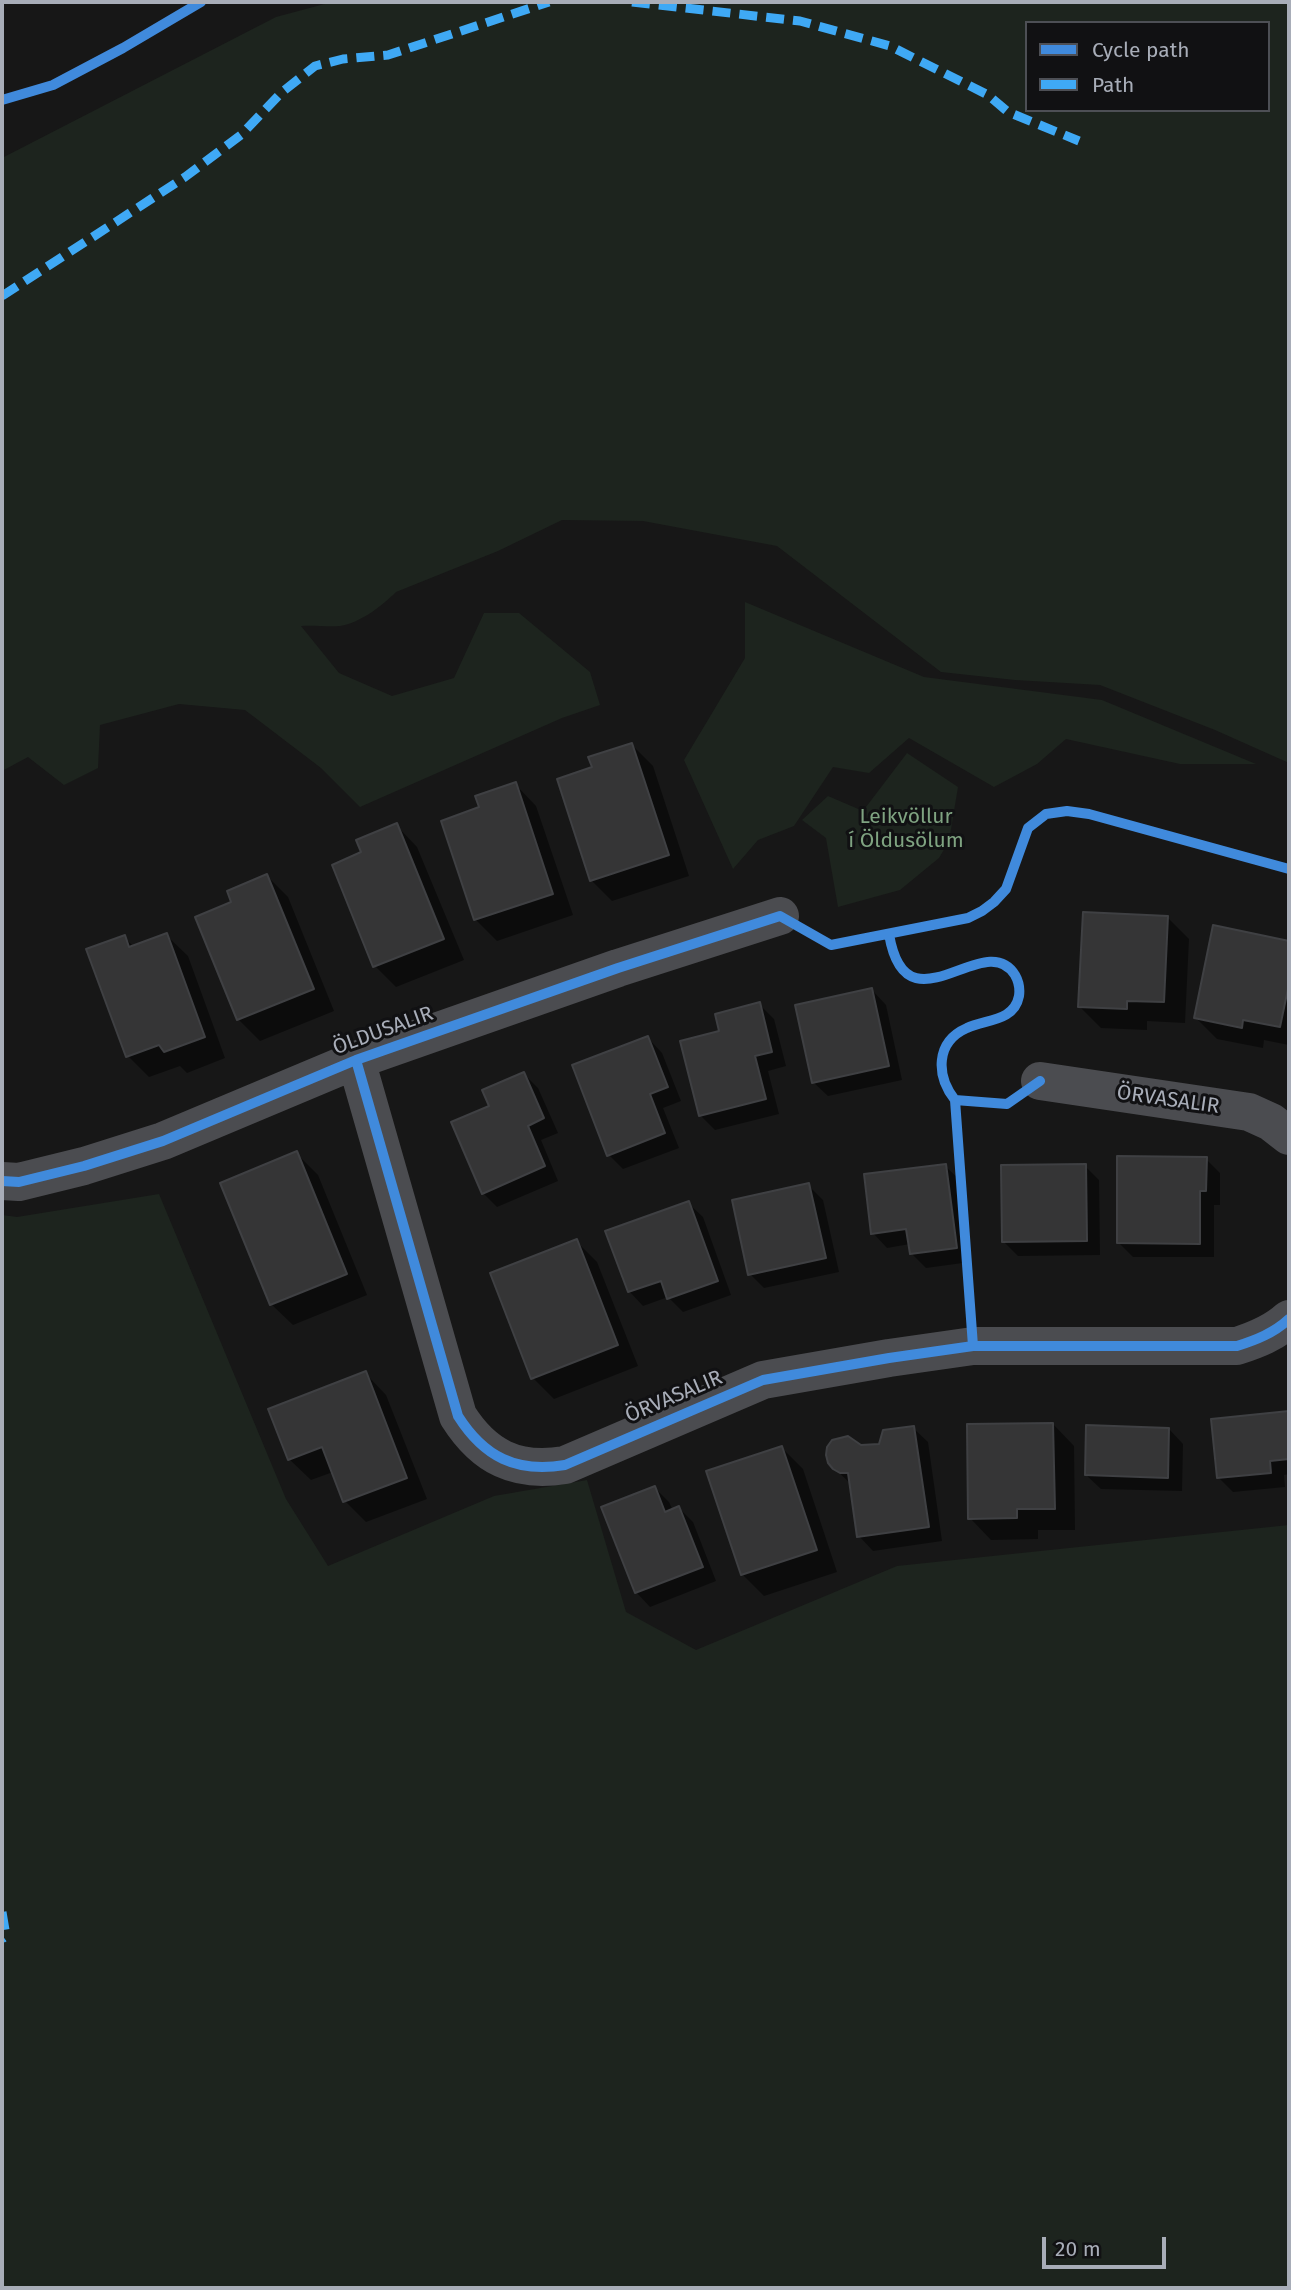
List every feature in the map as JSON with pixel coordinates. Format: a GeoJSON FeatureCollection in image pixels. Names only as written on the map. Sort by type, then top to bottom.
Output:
{"type":"FeatureCollection","features":[{"type":"Feature","properties":{"kind":"street","name":"ÖLDUSALIR"},"geometry":{"type":"LineString","coordinates":[[2,1181],[19,1182],[84,1166],[163,1141],[356,1060],[618,968],[780,916]]}},
{"type":"Feature","properties":{"kind":"street","name":"ÖRVASALIR"},"geometry":{"type":"LineString","coordinates":[[356,1060],[458,1416],[470,1434],[486,1450],[515,1464],[545,1468],[565,1465],[763,1380],[890,1357],[973,1346],[1237,1346],[1260,1339],[1289,1319]]}},
{"type":"Feature","properties":{"kind":"street","name":"ÖRVASALIR"},"geometry":{"type":"LineString","coordinates":[[1040,1082],[1249,1112],[1271,1122],[1289,1136]]}},
{"type":"Feature","properties":{"kind":"green space"},"geometry":{"type":"Polygon","coordinates":[[[332,2],[1289,2],[1289,763],[1215,730],[1100,685],[941,672],[777,546],[643,521],[562,520],[498,551],[396,592],[363,618],[340,626],[301,626],[339,673],[392,696],[454,678],[484,613],[519,613],[590,672],[600,705],[562,718],[360,807],[321,768],[245,710],[179,704],[100,725],[98,768],[64,785],[28,757],[2,771],[2,158],[276,17],[332,2]]]}},
{"type":"Feature","properties":{"kind":"green space"},"geometry":{"type":"Polygon","coordinates":[[[745,602],[924,677],[1102,700],[1256,764],[1180,764],[1066,739],[1037,764],[994,787],[909,738],[869,773],[833,767],[794,826],[758,840],[733,869],[684,760],[745,658],[745,602]]]}},
{"type":"Feature","properties":{"kind":"green space","name":"Leikvöllur í Öldusölum"},"geometry":{"type":"Polygon","coordinates":[[[907,753],[958,787],[949,841],[939,858],[900,890],[838,907],[826,838],[802,820],[828,796],[863,811],[907,753]]]}},
{"type":"Feature","properties":{"kind":"green space"},"geometry":{"type":"Polygon","coordinates":[[[159,1194],[286,1499],[328,1566],[494,1496],[587,1480],[626,1612],[696,1650],[897,1566],[1289,1525],[1289,2288],[2,2288],[2,1215],[17,1217],[159,1194]]]}},
{"type":"Feature","properties":{"kind":"building"},"geometry":{"type":"Polygon","coordinates":[[[632,743],[669,855],[590,881],[557,779],[592,767],[588,757],[632,743]]]}},
{"type":"Feature","properties":{"kind":"building"},"geometry":{"type":"Polygon","coordinates":[[[516,782],[553,894],[474,920],[441,821],[479,807],[475,796],[516,782]]]}},
{"type":"Feature","properties":{"kind":"building"},"geometry":{"type":"Polygon","coordinates":[[[397,823],[444,939],[373,967],[332,865],[361,852],[356,840],[397,823]]]}},
{"type":"Feature","properties":{"kind":"building"},"geometry":{"type":"Polygon","coordinates":[[[267,874],[314,989],[237,1020],[195,917],[231,902],[227,891],[267,874]]]}},
{"type":"Feature","properties":{"kind":"building"},"geometry":{"type":"Polygon","coordinates":[[[1083,912],[1168,916],[1164,1002],[1127,1001],[1127,1009],[1078,1007],[1083,912]]]}},
{"type":"Feature","properties":{"kind":"building"},"geometry":{"type":"Polygon","coordinates":[[[1213,925],[1289,941],[1289,984],[1280,1027],[1243,1020],[1242,1028],[1194,1018],[1213,925]]]}},
{"type":"Feature","properties":{"kind":"building"},"geometry":{"type":"Polygon","coordinates":[[[167,933],[205,1037],[164,1052],[159,1045],[126,1057],[86,949],[125,935],[129,947],[167,933]]]}},
{"type":"Feature","properties":{"kind":"building"},"geometry":{"type":"Polygon","coordinates":[[[872,988],[889,1066],[812,1083],[795,1005],[872,988]]]}},
{"type":"Feature","properties":{"kind":"building"},"geometry":{"type":"Polygon","coordinates":[[[760,1002],[772,1052],[755,1056],[766,1099],[699,1116],[680,1041],[719,1031],[715,1014],[760,1002]]]}},
{"type":"Feature","properties":{"kind":"building"},"geometry":{"type":"Polygon","coordinates":[[[648,1036],[668,1087],[650,1094],[665,1133],[607,1156],[572,1065],[648,1036]]]}},
{"type":"Feature","properties":{"kind":"building"},"geometry":{"type":"Polygon","coordinates":[[[524,1072],[544,1118],[528,1126],[545,1166],[482,1194],[451,1122],[489,1106],[482,1090],[524,1072]]]}},
{"type":"Feature","properties":{"kind":"building"},"geometry":{"type":"Polygon","coordinates":[[[297,1151],[347,1274],[270,1305],[220,1183],[297,1151]]]}},
{"type":"Feature","properties":{"kind":"building"},"geometry":{"type":"Polygon","coordinates":[[[1117,1156],[1207,1157],[1206,1191],[1200,1191],[1200,1244],[1117,1243],[1117,1156]]]}},
{"type":"Feature","properties":{"kind":"building"},"geometry":{"type":"Polygon","coordinates":[[[946,1164],[957,1248],[910,1254],[906,1229],[871,1234],[864,1174],[946,1164]]]}},
{"type":"Feature","properties":{"kind":"building"},"geometry":{"type":"Polygon","coordinates":[[[1086,1164],[1087,1241],[1002,1242],[1001,1165],[1086,1164]]]}},
{"type":"Feature","properties":{"kind":"building"},"geometry":{"type":"Polygon","coordinates":[[[809,1183],[826,1258],[748,1275],[732,1200],[809,1183]]]}},
{"type":"Feature","properties":{"kind":"building"},"geometry":{"type":"Polygon","coordinates":[[[689,1201],[718,1281],[667,1299],[661,1281],[628,1292],[605,1231],[689,1201]]]}},
{"type":"Feature","properties":{"kind":"building"},"geometry":{"type":"Polygon","coordinates":[[[577,1239],[618,1345],[531,1379],[490,1273],[577,1239]]]}},
{"type":"Feature","properties":{"kind":"building"},"geometry":{"type":"Polygon","coordinates":[[[366,1371],[407,1478],[343,1502],[322,1447],[288,1460],[268,1409],[366,1371]]]}},
{"type":"Feature","properties":{"kind":"building"},"geometry":{"type":"Polygon","coordinates":[[[1289,1411],[1289,1459],[1270,1461],[1271,1473],[1217,1478],[1211,1419],[1289,1411]]]}},
{"type":"Feature","properties":{"kind":"building"},"geometry":{"type":"Polygon","coordinates":[[[1053,1423],[1055,1509],[1017,1509],[1017,1518],[968,1519],[967,1424],[1053,1423]]]}},
{"type":"Feature","properties":{"kind":"building"},"geometry":{"type":"Polygon","coordinates":[[[1086,1425],[1169,1428],[1168,1478],[1085,1475],[1086,1425]]]}},
{"type":"Feature","properties":{"kind":"building"},"geometry":{"type":"Polygon","coordinates":[[[914,1426],[929,1527],[857,1537],[848,1473],[840,1473],[828,1463],[827,1447],[832,1440],[848,1436],[861,1445],[879,1444],[883,1430],[914,1426]]]}},
{"type":"Feature","properties":{"kind":"building"},"geometry":{"type":"Polygon","coordinates":[[[782,1446],[817,1550],[741,1575],[706,1471],[782,1446]]]}},
{"type":"Feature","properties":{"kind":"building"},"geometry":{"type":"Polygon","coordinates":[[[655,1486],[665,1512],[679,1506],[703,1567],[635,1593],[601,1507],[655,1486]]]}},
{"type":"Feature","properties":{"kind":"marked path"},"geometry":{"type":"LineString","coordinates":[[2,296],[185,177],[241,135],[281,93],[315,66],[343,59],[388,55],[549,2]]}},
{"type":"Feature","properties":{"kind":"marked path"},"geometry":{"type":"LineString","coordinates":[[632,2],[800,21],[890,46],[988,95],[1008,112],[1079,141]]}},
{"type":"Feature","properties":{"kind":"marked path"},"geometry":{"type":"LineString","coordinates":[[2,1912],[6,1936],[2,1939]]}},
{"type":"Feature","properties":{"kind":"cycle path"},"geometry":{"type":"LineString","coordinates":[[2,100],[53,85],[201,2]]}},
{"type":"Feature","properties":{"kind":"cycle path"},"geometry":{"type":"LineString","coordinates":[[2,1181],[19,1182],[84,1166],[163,1141],[356,1060],[618,968],[780,916],[831,945],[968,918],[994,902],[1006,889],[1028,828],[1046,814],[1067,811],[1089,814],[1289,869]]}},
{"type":"Feature","properties":{"kind":"cycle path"},"geometry":{"type":"LineString","coordinates":[[889,934],[898,963],[912,977],[928,979],[985,962],[1002,963],[1017,980],[1019,996],[1011,1011],[967,1028],[957,1034],[944,1051],[944,1081],[955,1100],[1007,1104],[1040,1081]]}},
{"type":"Feature","properties":{"kind":"cycle path"},"geometry":{"type":"LineString","coordinates":[[356,1060],[458,1416],[490,1452],[516,1464],[547,1467],[565,1465],[763,1380],[973,1346],[1237,1346],[1264,1335],[1289,1319]]}},
{"type":"Feature","properties":{"kind":"cycle path"},"geometry":{"type":"LineString","coordinates":[[955,1100],[973,1346]]}}]}
